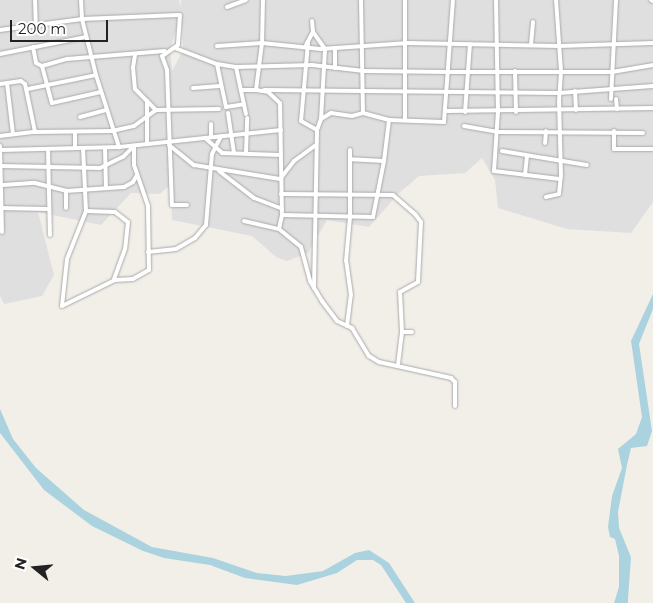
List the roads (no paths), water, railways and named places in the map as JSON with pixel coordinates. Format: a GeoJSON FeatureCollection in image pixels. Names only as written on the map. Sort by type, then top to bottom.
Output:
{"type":"FeatureCollection","features":[{"type":"Feature","properties":{"kind":"street"},"geometry":{"type":"LineString","coordinates":[[35,0],[36,26]]}},
{"type":"Feature","properties":{"kind":"street"},"geometry":{"type":"LineString","coordinates":[[81,0],[82,19],[86,37],[112,131],[119,147]]}},
{"type":"Feature","properties":{"kind":"street"},"geometry":{"type":"LineString","coordinates":[[227,7],[246,0]]}},
{"type":"Feature","properties":{"kind":"street"},"geometry":{"type":"LineString","coordinates":[[256,90],[262,43],[263,0]]}},
{"type":"Feature","properties":{"kind":"street"},"geometry":{"type":"LineString","coordinates":[[360,0],[364,71],[363,113]]}},
{"type":"Feature","properties":{"kind":"street"},"geometry":{"type":"LineString","coordinates":[[405,119],[408,43],[406,0]]}},
{"type":"Feature","properties":{"kind":"street"},"geometry":{"type":"LineString","coordinates":[[321,119],[331,113],[352,116],[363,113],[389,120],[405,119],[444,122],[447,111],[452,44],[453,0]]}},
{"type":"Feature","properties":{"kind":"street"},"geometry":{"type":"LineString","coordinates":[[496,0],[495,93],[498,111],[494,171],[560,179]]}},
{"type":"Feature","properties":{"kind":"street"},"geometry":{"type":"LineString","coordinates":[[546,197],[558,196],[561,161],[559,112],[561,71],[556,0]]}},
{"type":"Feature","properties":{"kind":"street"},"geometry":{"type":"LineString","coordinates":[[616,0],[612,90],[617,109]]}},
{"type":"Feature","properties":{"kind":"street"},"geometry":{"type":"LineString","coordinates":[[0,30],[82,19],[179,15],[179,41],[175,48]]}},
{"type":"Feature","properties":{"kind":"street"},"geometry":{"type":"LineString","coordinates":[[312,21],[313,32],[308,46],[301,121],[317,130]]}},
{"type":"Feature","properties":{"kind":"street"},"geometry":{"type":"LineString","coordinates":[[531,45],[533,22]]}},
{"type":"Feature","properties":{"kind":"street"},"geometry":{"type":"LineString","coordinates":[[313,32],[325,49],[322,66],[321,119],[317,130],[315,146],[317,214],[314,288]]}},
{"type":"Feature","properties":{"kind":"street"},"geometry":{"type":"LineString","coordinates":[[0,54],[86,37]]}},
{"type":"Feature","properties":{"kind":"street"},"geometry":{"type":"LineString","coordinates":[[217,46],[262,43],[325,49],[363,44],[408,43],[559,46],[653,43]]}},
{"type":"Feature","properties":{"kind":"street"},"geometry":{"type":"LineString","coordinates":[[465,112],[470,44]]}},
{"type":"Feature","properties":{"kind":"street"},"geometry":{"type":"LineString","coordinates":[[33,47],[36,63],[42,66],[91,56],[135,55],[175,48],[217,64],[236,67],[306,65],[364,71],[612,72],[653,64]]}},
{"type":"Feature","properties":{"kind":"street"},"geometry":{"type":"LineString","coordinates":[[335,48],[335,68]]}},
{"type":"Feature","properties":{"kind":"street"},"geometry":{"type":"LineString","coordinates":[[165,51],[162,56],[167,70],[172,205],[186,205]]}},
{"type":"Feature","properties":{"kind":"street"},"geometry":{"type":"LineString","coordinates":[[135,55],[132,67],[135,89],[156,110]]}},
{"type":"Feature","properties":{"kind":"street"},"geometry":{"type":"LineString","coordinates":[[217,64],[220,86],[226,107],[244,104]]}},
{"type":"Feature","properties":{"kind":"street"},"geometry":{"type":"LineString","coordinates":[[42,66],[52,103],[101,92]]}},
{"type":"Feature","properties":{"kind":"street"},"geometry":{"type":"LineString","coordinates":[[236,67],[246,116],[246,152]]}},
{"type":"Feature","properties":{"kind":"street"},"geometry":{"type":"LineString","coordinates":[[515,71],[516,112]]}},
{"type":"Feature","properties":{"kind":"street"},"geometry":{"type":"LineString","coordinates":[[28,88],[96,75]]}},
{"type":"Feature","properties":{"kind":"street"},"geometry":{"type":"LineString","coordinates":[[0,84],[21,81],[28,88],[35,132]]}},
{"type":"Feature","properties":{"kind":"street"},"geometry":{"type":"LineString","coordinates":[[7,83],[13,134]]}},
{"type":"Feature","properties":{"kind":"street"},"geometry":{"type":"LineString","coordinates":[[193,88],[220,86]]}},
{"type":"Feature","properties":{"kind":"street"},"geometry":{"type":"LineString","coordinates":[[242,90],[305,89],[364,92],[560,93],[653,86]]}},
{"type":"Feature","properties":{"kind":"street"},"geometry":{"type":"LineString","coordinates":[[256,90],[268,92],[280,103],[282,215],[279,229]]}},
{"type":"Feature","properties":{"kind":"street"},"geometry":{"type":"LineString","coordinates":[[575,91],[576,110]]}},
{"type":"Feature","properties":{"kind":"street"},"geometry":{"type":"LineString","coordinates":[[147,101],[145,118],[147,144]]}},
{"type":"Feature","properties":{"kind":"street"},"geometry":{"type":"LineString","coordinates":[[447,111],[559,112],[653,108]]}},
{"type":"Feature","properties":{"kind":"street"},"geometry":{"type":"LineString","coordinates":[[0,136],[35,132],[112,131],[134,126],[156,110],[219,109]]}},
{"type":"Feature","properties":{"kind":"street"},"geometry":{"type":"LineString","coordinates":[[80,117],[106,110]]}},
{"type":"Feature","properties":{"kind":"street"},"geometry":{"type":"LineString","coordinates":[[228,113],[234,153]]}},
{"type":"Feature","properties":{"kind":"street"},"geometry":{"type":"LineString","coordinates":[[282,215],[317,214],[373,217],[384,161],[389,120]]}},
{"type":"Feature","properties":{"kind":"street"},"geometry":{"type":"LineString","coordinates":[[148,252],[176,249],[195,238],[206,225],[214,145],[211,137],[211,124]]}},
{"type":"Feature","properties":{"kind":"street"},"geometry":{"type":"LineString","coordinates":[[464,126],[497,132],[614,131],[643,133]]}},
{"type":"Feature","properties":{"kind":"street"},"geometry":{"type":"LineString","coordinates":[[1,150],[134,146],[281,130]]}},
{"type":"Feature","properties":{"kind":"street"},"geometry":{"type":"LineString","coordinates":[[614,131],[614,149],[653,149]]}},
{"type":"Feature","properties":{"kind":"street"},"geometry":{"type":"LineString","coordinates":[[75,148],[76,132]]}},
{"type":"Feature","properties":{"kind":"street"},"geometry":{"type":"LineString","coordinates":[[545,143],[546,132]]}},
{"type":"Feature","properties":{"kind":"street"},"geometry":{"type":"LineString","coordinates":[[214,145],[221,136]]}},
{"type":"Feature","properties":{"kind":"street"},"geometry":{"type":"LineString","coordinates":[[205,138],[222,153],[280,154]]}},
{"type":"Feature","properties":{"kind":"street"},"geometry":{"type":"LineString","coordinates":[[169,143],[194,165],[280,179]]}},
{"type":"Feature","properties":{"kind":"street"},"geometry":{"type":"LineString","coordinates":[[0,146],[3,185],[1,208],[2,232]]}},
{"type":"Feature","properties":{"kind":"street"},"geometry":{"type":"LineString","coordinates":[[1,166],[86,169],[105,167],[123,157],[134,146]]}},
{"type":"Feature","properties":{"kind":"street"},"geometry":{"type":"LineString","coordinates":[[83,148],[86,169],[86,211],[68,259],[62,306],[114,280],[133,279],[149,270],[148,206],[137,175],[134,146]]}},
{"type":"Feature","properties":{"kind":"street"},"geometry":{"type":"LineString","coordinates":[[280,179],[294,161],[315,146]]}},
{"type":"Feature","properties":{"kind":"street"},"geometry":{"type":"LineString","coordinates":[[106,148],[106,188]]}},
{"type":"Feature","properties":{"kind":"street"},"geometry":{"type":"LineString","coordinates":[[48,149],[50,235]]}},
{"type":"Feature","properties":{"kind":"street"},"geometry":{"type":"LineString","coordinates":[[347,326],[351,295],[346,262],[350,217],[350,150]]}},
{"type":"Feature","properties":{"kind":"street"},"geometry":{"type":"LineString","coordinates":[[502,152],[587,165]]}},
{"type":"Feature","properties":{"kind":"street"},"geometry":{"type":"LineString","coordinates":[[525,175],[527,156]]}},
{"type":"Feature","properties":{"kind":"street"},"geometry":{"type":"LineString","coordinates":[[351,159],[384,161]]}},
{"type":"Feature","properties":{"kind":"street"},"geometry":{"type":"LineString","coordinates":[[219,170],[254,198],[282,209]]}},
{"type":"Feature","properties":{"kind":"street"},"geometry":{"type":"LineString","coordinates":[[3,185],[35,183],[49,189],[66,191],[86,190],[124,187],[133,182],[137,175]]}},
{"type":"Feature","properties":{"kind":"street"},"geometry":{"type":"LineString","coordinates":[[66,191],[66,208]]}},
{"type":"Feature","properties":{"kind":"street"},"geometry":{"type":"LineString","coordinates":[[281,194],[317,192],[393,194],[421,222],[418,282],[400,292],[402,332],[398,366]]}},
{"type":"Feature","properties":{"kind":"street"},"geometry":{"type":"LineString","coordinates":[[1,208],[48,209]]}},
{"type":"Feature","properties":{"kind":"street"},"geometry":{"type":"LineString","coordinates":[[86,211],[115,212],[128,222],[125,249],[114,280]]}},
{"type":"Feature","properties":{"kind":"street"},"geometry":{"type":"LineString","coordinates":[[244,221],[279,229],[301,247],[314,288],[334,318],[347,326],[359,338],[372,359],[451,378],[455,382],[455,406]]}},
{"type":"Feature","properties":{"kind":"street"},"geometry":{"type":"LineString","coordinates":[[402,332],[412,332]]}},
{"type":"Feature","properties":{"kind":"water"},"geometry":{"type":"Polygon","coordinates":[[[653,294],[653,309],[639,344],[652,431],[647,446],[631,448],[627,465],[618,512],[619,528],[631,557],[628,603],[614,603],[619,587],[619,556],[615,539],[610,537],[608,527],[612,496],[622,468],[618,449],[636,434],[642,417],[631,341],[653,294]]]}},
{"type":"Feature","properties":{"kind":"water"},"geometry":{"type":"Polygon","coordinates":[[[0,409],[13,439],[36,468],[84,510],[152,547],[213,558],[257,573],[286,576],[323,571],[355,553],[369,550],[389,563],[415,603],[406,603],[381,565],[373,560],[357,560],[337,573],[297,585],[245,578],[210,565],[164,558],[143,551],[92,526],[44,490],[0,433],[0,409]]]}}]}
